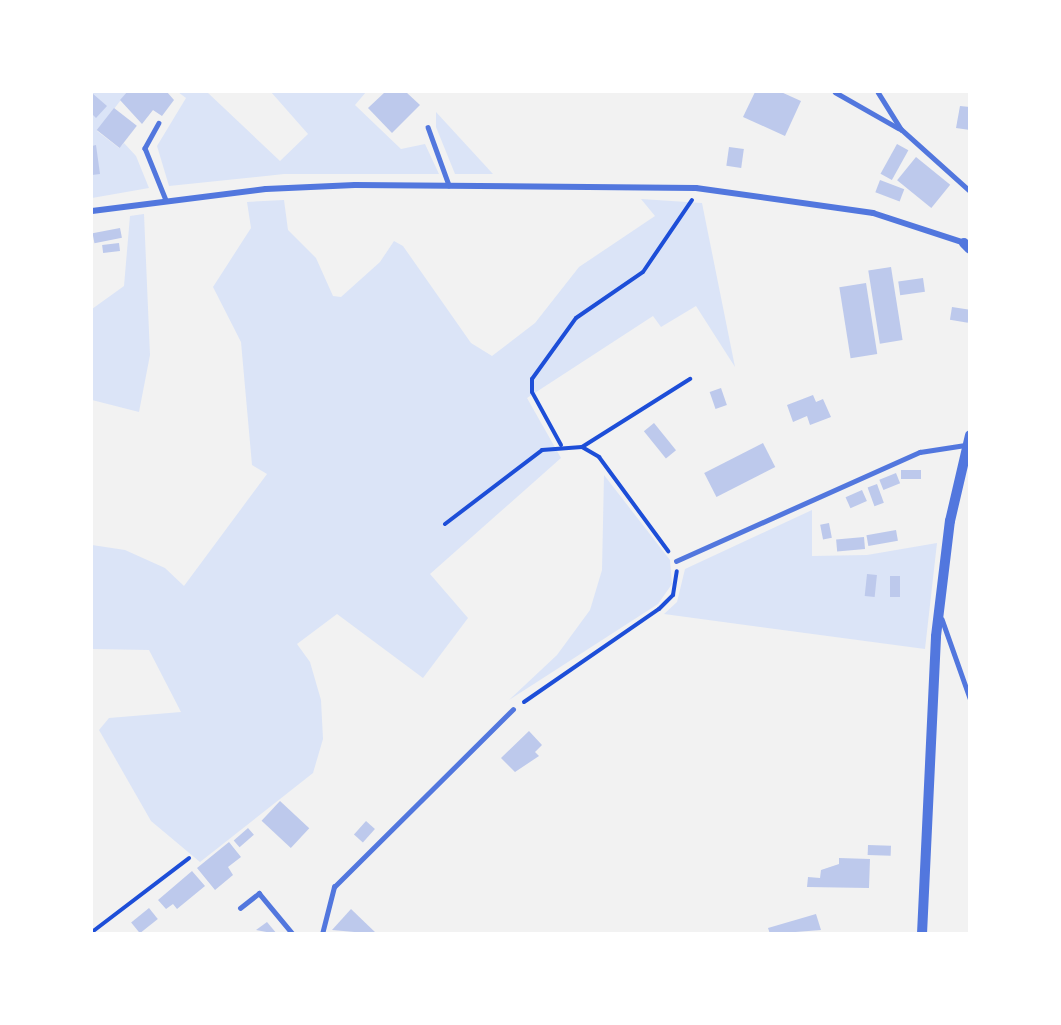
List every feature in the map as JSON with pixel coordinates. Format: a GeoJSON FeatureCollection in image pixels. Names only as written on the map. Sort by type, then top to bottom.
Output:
{"type":"FeatureCollection","features":[{"type":"Feature","properties":{"kind":"street"},"geometry":{"type":"LineString","coordinates":[[92,212],[166,200],[266,189],[449,185],[696,188],[863,211],[968,245]]}},
{"type":"Feature","properties":{"kind":"street"},"geometry":{"type":"LineString","coordinates":[[922,933],[939,610],[968,440]]}},
{"type":"Feature","properties":{"kind":"lane"},"geometry":{"type":"LineString","coordinates":[[835,92],[901,129],[969,191]]}},
{"type":"Feature","properties":{"kind":"lane"},"geometry":{"type":"LineString","coordinates":[[878,92],[901,129]]}},
{"type":"Feature","properties":{"kind":"lane"},"geometry":{"type":"LineString","coordinates":[[159,123],[145,148],[166,200]]}},
{"type":"Feature","properties":{"kind":"lane"},"geometry":{"type":"LineString","coordinates":[[428,127],[449,185]]}},
{"type":"Feature","properties":{"kind":"lane"},"geometry":{"type":"LineString","coordinates":[[676,561],[920,452],[968,440]]}},
{"type":"Feature","properties":{"kind":"lane"},"geometry":{"type":"LineString","coordinates":[[939,610],[969,698]]}},
{"type":"Feature","properties":{"kind":"lane"},"geometry":{"type":"LineString","coordinates":[[322,933],[334,886],[513,710]]}},
{"type":"Feature","properties":{"kind":"lane"},"geometry":{"type":"LineString","coordinates":[[240,908],[259,893],[293,933]]}},
{"type":"Feature","properties":{"kind":"path"},"geometry":{"type":"LineString","coordinates":[[561,445],[532,392],[532,379],[576,318],[643,272],[687,213],[696,188]]}},
{"type":"Feature","properties":{"kind":"path"},"geometry":{"type":"LineString","coordinates":[[582,447],[690,380]]}},
{"type":"Feature","properties":{"kind":"path"},"geometry":{"type":"LineString","coordinates":[[445,524],[542,450],[561,445],[582,447],[599,456],[676,561],[673,595],[659,609],[513,710]]}},
{"type":"Feature","properties":{"kind":"path"},"geometry":{"type":"LineString","coordinates":[[92,932],[189,858]]}},
{"type":"Feature","properties":{"kind":"shaded area"},"geometry":{"type":"Polygon","coordinates":[[[92,92],[127,92],[97,131],[119,148],[124,143],[136,156],[149,188],[92,198],[92,92]]]}},
{"type":"Feature","properties":{"kind":"shaded area"},"geometry":{"type":"Polygon","coordinates":[[[178,92],[207,92],[280,161],[308,134],[271,92],[366,92],[355,105],[401,149],[425,144],[439,174],[284,174],[169,186],[157,146],[186,98],[178,92]]]}},
{"type":"Feature","properties":{"kind":"shaded area"},"geometry":{"type":"Polygon","coordinates":[[[436,112],[493,174],[455,174],[436,127],[436,112]]]}},
{"type":"Feature","properties":{"kind":"shaded area"},"geometry":{"type":"Polygon","coordinates":[[[641,199],[702,203],[735,367],[696,306],[661,327],[653,316],[527,398],[561,458],[430,574],[468,618],[423,678],[337,614],[297,644],[310,662],[321,700],[323,739],[313,773],[200,862],[151,821],[99,730],[109,718],[181,712],[149,650],[92,649],[92,545],[125,550],[165,568],[184,586],[267,474],[252,465],[241,342],[213,287],[251,228],[247,202],[284,200],[288,230],[316,258],[333,296],[341,297],[380,262],[394,241],[403,246],[471,343],[492,356],[535,323],[579,267],[655,216],[641,199]]]}},
{"type":"Feature","properties":{"kind":"shaded area"},"geometry":{"type":"Polygon","coordinates":[[[144,214],[150,355],[139,412],[92,400],[92,309],[124,286],[130,216],[144,214]]]}},
{"type":"Feature","properties":{"kind":"shaded area"},"geometry":{"type":"Polygon","coordinates":[[[604,475],[670,560],[672,584],[658,604],[509,700],[557,655],[590,610],[602,570],[604,475]]]}},
{"type":"Feature","properties":{"kind":"shaded area"},"geometry":{"type":"Polygon","coordinates":[[[812,510],[812,556],[867,555],[937,543],[925,649],[664,614],[677,602],[685,569],[812,510]]]}},
{"type":"Feature","properties":{"kind":"building"},"geometry":{"type":"Polygon","coordinates":[[[127,92],[167,92],[174,100],[162,116],[153,110],[142,124],[120,100],[127,92]]]}},
{"type":"Feature","properties":{"kind":"building"},"geometry":{"type":"Polygon","coordinates":[[[385,92],[406,92],[420,105],[392,133],[368,108],[385,92]]]}},
{"type":"Feature","properties":{"kind":"building"},"geometry":{"type":"Polygon","coordinates":[[[755,92],[781,92],[801,101],[785,136],[743,117],[755,92]]]}},
{"type":"Feature","properties":{"kind":"building"},"geometry":{"type":"Polygon","coordinates":[[[92,93],[107,106],[96,118],[92,114],[92,93]]]}},
{"type":"Feature","properties":{"kind":"building"},"geometry":{"type":"Polygon","coordinates":[[[960,106],[970,107],[970,130],[956,128],[960,106]]]}},
{"type":"Feature","properties":{"kind":"building"},"geometry":{"type":"Polygon","coordinates":[[[114,108],[137,126],[120,148],[97,130],[114,108]]]}},
{"type":"Feature","properties":{"kind":"building"},"geometry":{"type":"Polygon","coordinates":[[[897,144],[908,150],[892,180],[881,174],[897,144]]]}},
{"type":"Feature","properties":{"kind":"building"},"geometry":{"type":"Polygon","coordinates":[[[96,145],[100,174],[92,175],[92,146],[96,145]]]}},
{"type":"Feature","properties":{"kind":"building"},"geometry":{"type":"Polygon","coordinates":[[[729,147],[744,149],[741,168],[726,166],[729,147]]]}},
{"type":"Feature","properties":{"kind":"building"},"geometry":{"type":"Polygon","coordinates":[[[916,157],[950,185],[931,208],[897,180],[916,157]]]}},
{"type":"Feature","properties":{"kind":"building"},"geometry":{"type":"Polygon","coordinates":[[[880,180],[904,189],[900,201],[875,192],[880,180]]]}},
{"type":"Feature","properties":{"kind":"building"},"geometry":{"type":"Polygon","coordinates":[[[120,228],[122,238],[94,243],[93,233],[120,228]]]}},
{"type":"Feature","properties":{"kind":"building"},"geometry":{"type":"Polygon","coordinates":[[[119,243],[120,251],[103,253],[102,245],[119,243]]]}},
{"type":"Feature","properties":{"kind":"building"},"geometry":{"type":"Polygon","coordinates":[[[891,267],[903,340],[880,344],[868,271],[891,267]]]}},
{"type":"Feature","properties":{"kind":"building"},"geometry":{"type":"Polygon","coordinates":[[[923,278],[925,292],[900,295],[898,281],[923,278]]]}},
{"type":"Feature","properties":{"kind":"building"},"geometry":{"type":"Polygon","coordinates":[[[866,283],[877,354],[851,358],[839,287],[866,283]]]}},
{"type":"Feature","properties":{"kind":"building"},"geometry":{"type":"Polygon","coordinates":[[[952,307],[970,310],[968,323],[950,320],[952,307]]]}},
{"type":"Feature","properties":{"kind":"building"},"geometry":{"type":"Polygon","coordinates":[[[721,388],[727,405],[716,409],[710,392],[721,388]]]}},
{"type":"Feature","properties":{"kind":"building"},"geometry":{"type":"Polygon","coordinates":[[[813,395],[816,402],[823,399],[831,417],[810,425],[807,416],[793,422],[787,405],[813,395]]]}},
{"type":"Feature","properties":{"kind":"building"},"geometry":{"type":"Polygon","coordinates":[[[654,423],[676,450],[666,458],[644,431],[654,423]]]}},
{"type":"Feature","properties":{"kind":"building"},"geometry":{"type":"Polygon","coordinates":[[[763,443],[775,467],[716,497],[704,473],[763,443]]]}},
{"type":"Feature","properties":{"kind":"building"},"geometry":{"type":"Polygon","coordinates":[[[901,470],[921,470],[921,479],[901,479],[901,470]]]}},
{"type":"Feature","properties":{"kind":"building"},"geometry":{"type":"Polygon","coordinates":[[[896,473],[900,483],[883,490],[879,480],[896,473]]]}},
{"type":"Feature","properties":{"kind":"building"},"geometry":{"type":"Polygon","coordinates":[[[877,484],[884,503],[874,506],[868,487],[877,484]]]}},
{"type":"Feature","properties":{"kind":"building"},"geometry":{"type":"Polygon","coordinates":[[[862,490],[867,501],[850,508],[846,497],[862,490]]]}},
{"type":"Feature","properties":{"kind":"building"},"geometry":{"type":"Polygon","coordinates":[[[829,523],[832,538],[823,539],[820,525],[829,523]]]}},
{"type":"Feature","properties":{"kind":"building"},"geometry":{"type":"Polygon","coordinates":[[[896,530],[898,541],[868,546],[866,535],[896,530]]]}},
{"type":"Feature","properties":{"kind":"building"},"geometry":{"type":"Polygon","coordinates":[[[864,537],[865,549],[837,551],[836,539],[864,537]]]}},
{"type":"Feature","properties":{"kind":"building"},"geometry":{"type":"Polygon","coordinates":[[[867,574],[877,575],[875,597],[865,596],[867,574]]]}},
{"type":"Feature","properties":{"kind":"building"},"geometry":{"type":"Polygon","coordinates":[[[890,576],[900,576],[900,597],[890,597],[890,576]]]}},
{"type":"Feature","properties":{"kind":"building"},"geometry":{"type":"Polygon","coordinates":[[[529,731],[542,745],[535,752],[539,756],[515,772],[501,758],[529,731]]]}},
{"type":"Feature","properties":{"kind":"building"},"geometry":{"type":"Polygon","coordinates":[[[280,801],[309,828],[291,848],[262,821],[280,801]]]}},
{"type":"Feature","properties":{"kind":"building"},"geometry":{"type":"Polygon","coordinates":[[[366,821],[375,829],[363,842],[354,834],[366,821]]]}},
{"type":"Feature","properties":{"kind":"building"},"geometry":{"type":"Polygon","coordinates":[[[248,828],[254,835],[240,847],[234,840],[248,828]]]}},
{"type":"Feature","properties":{"kind":"building"},"geometry":{"type":"Polygon","coordinates":[[[229,842],[241,857],[228,867],[233,875],[215,890],[197,868],[229,842]]]}},
{"type":"Feature","properties":{"kind":"building"},"geometry":{"type":"Polygon","coordinates":[[[868,845],[891,846],[891,856],[868,855],[868,845]]]}},
{"type":"Feature","properties":{"kind":"building"},"geometry":{"type":"Polygon","coordinates":[[[839,858],[870,859],[869,888],[807,887],[808,877],[820,878],[821,870],[839,864],[839,858]]]}},
{"type":"Feature","properties":{"kind":"building"},"geometry":{"type":"Polygon","coordinates":[[[192,871],[205,886],[177,909],[173,904],[166,909],[158,900],[192,871]]]}},
{"type":"Feature","properties":{"kind":"building"},"geometry":{"type":"Polygon","coordinates":[[[149,908],[158,919],[140,933],[131,922],[149,908]]]}},
{"type":"Feature","properties":{"kind":"building"},"geometry":{"type":"Polygon","coordinates":[[[351,909],[377,934],[332,930],[351,909]]]}},
{"type":"Feature","properties":{"kind":"building"},"geometry":{"type":"Polygon","coordinates":[[[816,914],[821,930],[770,934],[768,928],[816,914]]]}},
{"type":"Feature","properties":{"kind":"building"},"geometry":{"type":"Polygon","coordinates":[[[267,922],[277,934],[256,930],[267,922]]]}}]}
